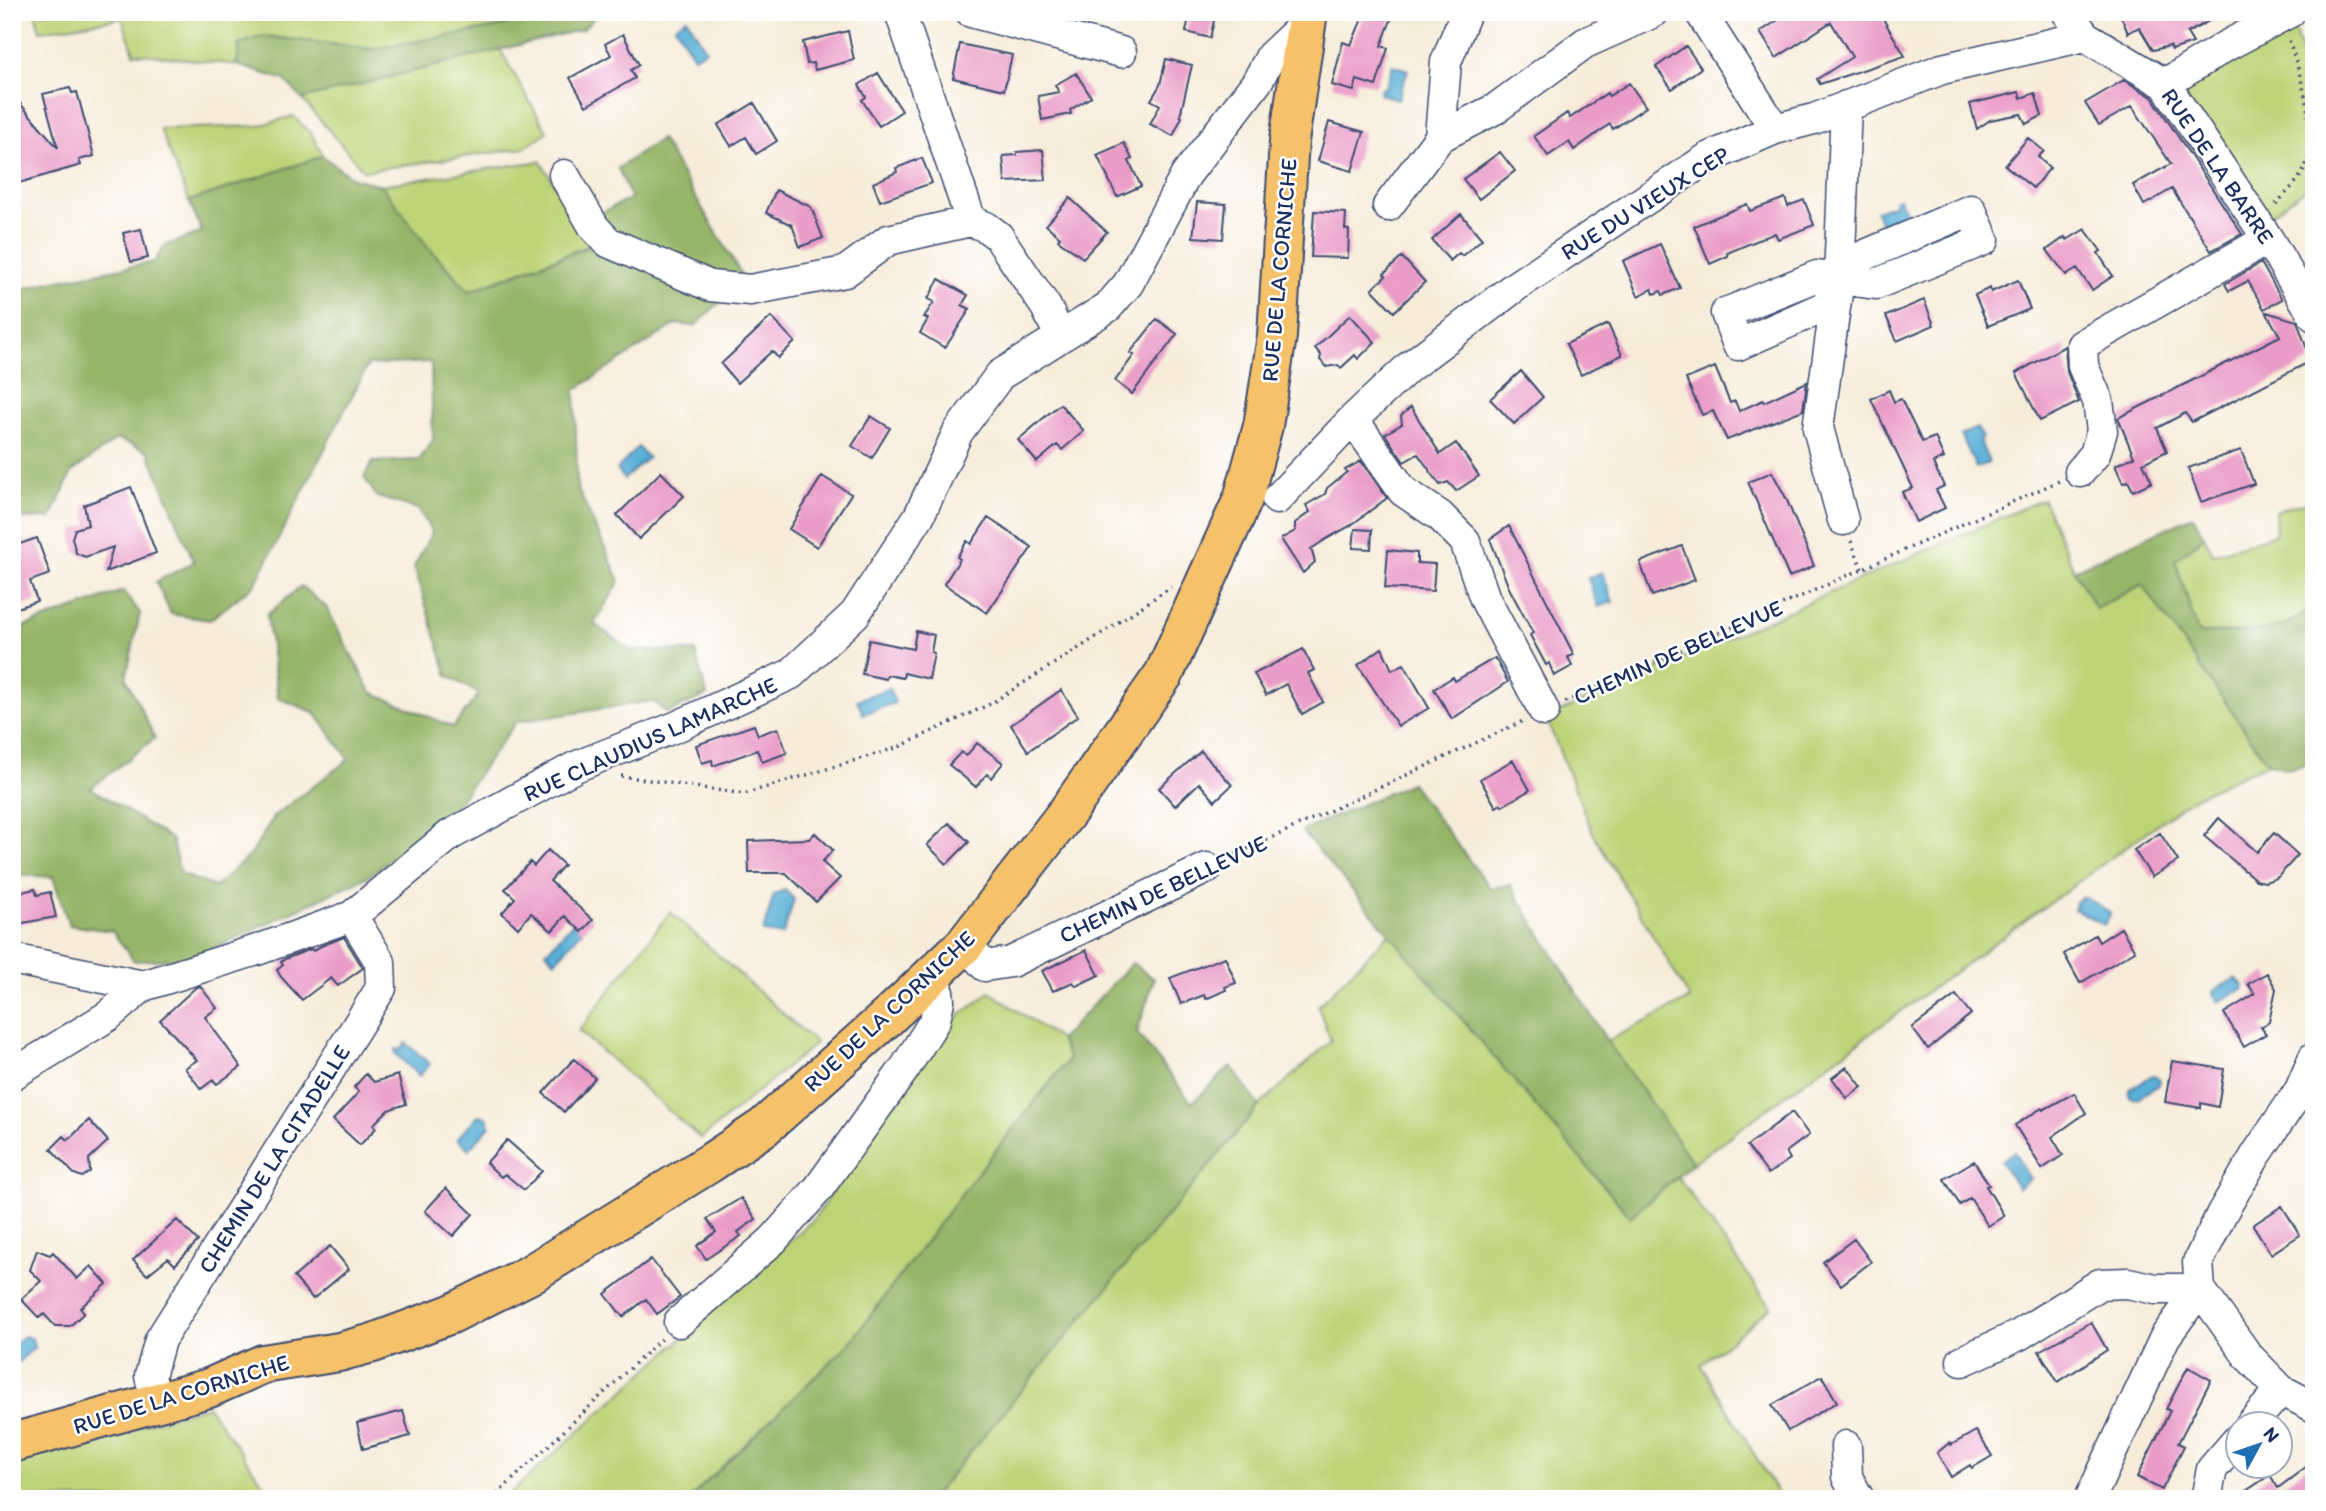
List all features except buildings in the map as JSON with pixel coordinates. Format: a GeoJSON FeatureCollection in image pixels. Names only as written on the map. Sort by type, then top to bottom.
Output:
{"type":"FeatureCollection","features":[{"type":"Feature","properties":{"kind":"main road","name":"RUE DE LA CORNICHE"},"geometry":{"type":"LineString","coordinates":[[12,1443],[209,1388],[263,1364],[339,1352],[373,1343],[451,1314],[529,1275],[710,1163],[764,1126],[965,944],[1068,811],[1164,674],[1243,499],[1263,426],[1278,336],[1289,141],[1306,18]]}},
{"type":"Feature","properties":{"kind":"street"},"geometry":{"type":"LineString","coordinates":[[900,12],[971,221]]}},
{"type":"Feature","properties":{"kind":"street"},"geometry":{"type":"LineString","coordinates":[[971,12],[1121,52]]}},
{"type":"Feature","properties":{"kind":"street"},"geometry":{"type":"LineString","coordinates":[[1440,137],[1446,61],[1466,12]]}},
{"type":"Feature","properties":{"kind":"street"},"geometry":{"type":"LineString","coordinates":[[1388,206],[1440,137],[1495,109],[1584,43],[1654,12]]}},
{"type":"Feature","properties":{"kind":"street"},"geometry":{"type":"LineString","coordinates":[[1700,12],[1775,129]]}},
{"type":"Feature","properties":{"kind":"street","name":"RUE DE LA BARRE"},"geometry":{"type":"LineString","coordinates":[[2067,12],[2085,36],[2165,84],[2263,231],[2314,316]]}},
{"type":"Feature","properties":{"kind":"street"},"geometry":{"type":"LineString","coordinates":[[2165,84],[2284,15]]}},
{"type":"Feature","properties":{"kind":"street","name":"RUE CLAUDIUS LAMARCHE"},"geometry":{"type":"LineString","coordinates":[[12,959],[143,986],[352,916],[450,835],[575,767],[678,726],[791,674],[855,614],[919,516],[958,432],[1000,375],[1108,307],[1128,284],[1186,175],[1257,82],[1271,56],[1306,18]]}},
{"type":"Feature","properties":{"kind":"street","name":"RUE DU VIEUX CEP"},"geometry":{"type":"LineString","coordinates":[[1278,499],[1353,419],[1409,367],[1516,286],[1708,158],[1775,129],[1814,119],[1942,69],[2085,36]]}},
{"type":"Feature","properties":{"kind":"street"},"geometry":{"type":"LineString","coordinates":[[1843,520],[1818,428],[1839,279],[1846,106]]}},
{"type":"Feature","properties":{"kind":"street"},"geometry":{"type":"LineString","coordinates":[[564,175],[594,227],[608,242],[710,286],[750,290],[845,272],[888,240],[971,221],[998,236],[1046,307],[1060,336]]}},
{"type":"Feature","properties":{"kind":"street"},"geometry":{"type":"LineString","coordinates":[[2080,472],[2095,454],[2102,431],[2098,401],[2083,366],[2082,345],[2263,231]]}},
{"type":"Feature","properties":{"kind":"street"},"geometry":{"type":"LineString","coordinates":[[1353,419],[1403,491],[1440,516],[1465,541],[1485,599],[1544,711]]}},
{"type":"Feature","properties":{"kind":"street","name":"CHEMIN DE BELLEVUE"},"geometry":{"type":"LineString","coordinates":[[965,944],[985,966],[1012,962],[1207,868]]}},
{"type":"Feature","properties":{"kind":"street","name":"CHEMIN DE LA CITADELLE"},"geometry":{"type":"LineString","coordinates":[[158,1404],[150,1376],[160,1340],[381,988],[380,962],[352,916]]}},
{"type":"Feature","properties":{"kind":"street"},"geometry":{"type":"LineString","coordinates":[[679,1322],[773,1240],[818,1189],[905,1068],[935,1020],[939,1001],[936,972]]}},
{"type":"Feature","properties":{"kind":"street"},"geometry":{"type":"LineString","coordinates":[[12,1075],[108,1016],[143,986]]}},
{"type":"Feature","properties":{"kind":"street"},"geometry":{"type":"LineString","coordinates":[[2314,1057],[2300,1090],[2256,1154],[2198,1262],[2200,1289],[2248,1356],[2281,1390],[2314,1407]]}},
{"type":"Feature","properties":{"kind":"street"},"geometry":{"type":"LineString","coordinates":[[1962,1361],[2019,1335],[2100,1284],[2128,1283],[2155,1289],[2200,1289]]}},
{"type":"Feature","properties":{"kind":"street"},"geometry":{"type":"LineString","coordinates":[[2090,1499],[2165,1337],[2200,1289]]}},
{"type":"Feature","properties":{"kind":"street"},"geometry":{"type":"LineString","coordinates":[[2263,1410],[2281,1390]]}},
{"type":"Feature","properties":{"kind":"street"},"geometry":{"type":"LineString","coordinates":[[1846,1446],[1847,1478],[1859,1499]]}},
{"type":"Feature","properties":{"kind":"street"},"geometry":{"type":"LineString","coordinates":[[2206,1499],[2212,1469],[2224,1455]]}},
{"type":"Feature","properties":{"kind":"path"},"geometry":{"type":"LineString","coordinates":[[2263,231],[2304,171],[2307,159],[2309,132],[2305,92],[2284,15]]}},
{"type":"Feature","properties":{"kind":"path","name":"CHEMIN DE BELLEVUE"},"geometry":{"type":"LineString","coordinates":[[1207,868],[1544,711],[2080,472]]}},
{"type":"Feature","properties":{"kind":"path"},"geometry":{"type":"LineString","coordinates":[[575,767],[744,794],[899,747],[990,704],[1174,585]]}},
{"type":"Feature","properties":{"kind":"path"},"geometry":{"type":"LineString","coordinates":[[492,1499],[679,1322]]}},
{"type":"Feature","properties":{"kind":"green space"},"geometry":{"type":"Polygon","coordinates":[[[35,12],[537,12],[499,27],[373,49],[263,36],[239,44],[237,65],[134,53],[122,18],[40,31],[35,12]]]}},
{"type":"Feature","properties":{"kind":"green space"},"geometry":{"type":"Polygon","coordinates":[[[537,12],[600,12],[583,29],[302,99],[285,80],[237,65],[239,44],[263,36],[373,49],[499,27],[537,12]]]}},
{"type":"Feature","properties":{"kind":"green space"},"geometry":{"type":"Polygon","coordinates":[[[2289,13],[2312,85],[2314,173],[2304,190],[2258,224],[2165,84],[2289,13]]]}},
{"type":"Feature","properties":{"kind":"green space"},"geometry":{"type":"Polygon","coordinates":[[[500,49],[547,132],[524,148],[364,171],[302,99],[500,49]]]}},
{"type":"Feature","properties":{"kind":"green space"},"geometry":{"type":"Polygon","coordinates":[[[293,116],[312,134],[323,156],[189,201],[160,129],[258,126],[293,116]]]}},
{"type":"Feature","properties":{"kind":"green space"},"geometry":{"type":"Polygon","coordinates":[[[661,139],[744,279],[695,326],[676,324],[575,390],[577,487],[620,581],[594,624],[631,650],[695,651],[707,695],[667,713],[652,701],[516,722],[455,807],[369,876],[193,958],[134,961],[112,931],[69,925],[53,877],[12,874],[12,631],[123,591],[140,613],[126,678],[155,738],[91,788],[171,839],[181,874],[215,887],[252,853],[274,816],[349,759],[314,712],[278,698],[267,615],[301,586],[326,607],[371,692],[453,727],[479,694],[448,676],[414,567],[432,532],[418,509],[377,497],[364,477],[373,462],[419,460],[433,440],[431,362],[368,365],[255,584],[210,620],[171,614],[156,582],[194,562],[148,451],[117,439],[72,472],[51,518],[12,519],[12,292],[49,282],[154,262],[164,246],[202,232],[189,201],[323,156],[352,178],[381,185],[428,247],[469,291],[593,245],[601,213],[631,198],[618,168],[661,139]]]}},
{"type":"Feature","properties":{"kind":"green space"},"geometry":{"type":"Polygon","coordinates":[[[540,161],[593,244],[469,291],[428,247],[381,185],[540,161]]]}},
{"type":"Feature","properties":{"kind":"green space"},"geometry":{"type":"Polygon","coordinates":[[[2043,499],[2074,570],[2096,609],[2142,584],[2268,763],[2193,798],[1693,1163],[1607,1041],[1690,999],[1593,833],[1546,718],[2043,499]]]}},
{"type":"Feature","properties":{"kind":"green space"},"geometry":{"type":"Polygon","coordinates":[[[2314,500],[2314,599],[2305,612],[2293,621],[2263,631],[2198,633],[2175,559],[2204,536],[2213,554],[2276,534],[2275,511],[2314,500]]]}},
{"type":"Feature","properties":{"kind":"green space"},"geometry":{"type":"Polygon","coordinates":[[[2193,516],[2204,536],[2175,560],[2198,633],[2246,632],[2279,627],[2305,612],[2314,599],[2314,762],[2287,769],[2268,763],[2142,584],[2096,609],[2074,570],[2193,516]]]}},
{"type":"Feature","properties":{"kind":"green space"},"geometry":{"type":"Polygon","coordinates":[[[1411,783],[1490,888],[1510,885],[1607,1041],[1693,1163],[1630,1217],[1302,831],[1411,783]]]}},
{"type":"Feature","properties":{"kind":"green space"},"geometry":{"type":"Polygon","coordinates":[[[670,912],[816,1043],[701,1139],[579,1031],[670,912]]]}},
{"type":"Feature","properties":{"kind":"green space"},"geometry":{"type":"Polygon","coordinates":[[[1390,933],[1630,1216],[1678,1177],[1771,1307],[1701,1365],[1781,1499],[931,1499],[1259,1106],[1331,1041],[1318,1006],[1390,933]]]}},
{"type":"Feature","properties":{"kind":"green space"},"geometry":{"type":"Polygon","coordinates":[[[1132,963],[1154,979],[1137,1033],[1192,1103],[1231,1066],[1259,1106],[931,1499],[689,1499],[849,1344],[972,1180],[1069,1059],[1060,1040],[1132,963]]]}},
{"type":"Feature","properties":{"kind":"green space"},"geometry":{"type":"Polygon","coordinates":[[[990,992],[1060,1040],[1069,1059],[972,1180],[849,1344],[689,1499],[504,1499],[814,1219],[933,1036],[990,992]]]}},
{"type":"Feature","properties":{"kind":"green space"},"geometry":{"type":"Polygon","coordinates":[[[208,1406],[274,1499],[12,1499],[12,1463],[208,1406]]]}},
{"type":"Feature","properties":{"kind":"water"},"geometry":{"type":"Polygon","coordinates":[[[687,18],[706,50],[694,57],[675,26],[687,18]]]}},
{"type":"Feature","properties":{"kind":"water"},"geometry":{"type":"Polygon","coordinates":[[[1393,65],[1408,70],[1398,99],[1379,94],[1381,88],[1385,88],[1393,65]]]}},
{"type":"Feature","properties":{"kind":"water"},"geometry":{"type":"Polygon","coordinates":[[[1899,198],[1908,214],[1881,225],[1876,211],[1895,204],[1894,200],[1899,198]]]}},
{"type":"Feature","properties":{"kind":"water"},"geometry":{"type":"Polygon","coordinates":[[[1977,428],[1982,438],[1979,440],[1989,462],[1976,468],[1961,435],[1977,428]]]}},
{"type":"Feature","properties":{"kind":"water"},"geometry":{"type":"Polygon","coordinates":[[[638,447],[648,458],[624,479],[617,469],[638,447]]]}},
{"type":"Feature","properties":{"kind":"water"},"geometry":{"type":"Polygon","coordinates":[[[1602,572],[1613,602],[1598,607],[1588,578],[1602,572]]]}},
{"type":"Feature","properties":{"kind":"water"},"geometry":{"type":"Polygon","coordinates":[[[889,688],[895,703],[863,714],[857,700],[889,688]]]}},
{"type":"Feature","properties":{"kind":"water"},"geometry":{"type":"Polygon","coordinates":[[[785,890],[794,899],[783,935],[763,932],[774,894],[785,890]]]}},
{"type":"Feature","properties":{"kind":"water"},"geometry":{"type":"Polygon","coordinates":[[[2083,896],[2110,912],[2104,925],[2074,909],[2075,902],[2083,896]]]}},
{"type":"Feature","properties":{"kind":"water"},"geometry":{"type":"Polygon","coordinates":[[[573,923],[582,931],[555,961],[546,952],[573,923]]]}},
{"type":"Feature","properties":{"kind":"water"},"geometry":{"type":"Polygon","coordinates":[[[2236,978],[2244,986],[2243,989],[2218,1002],[2213,991],[2236,978]]]}},
{"type":"Feature","properties":{"kind":"water"},"geometry":{"type":"Polygon","coordinates":[[[406,1043],[430,1064],[419,1076],[395,1053],[396,1049],[400,1050],[406,1043]]]}},
{"type":"Feature","properties":{"kind":"water"},"geometry":{"type":"Polygon","coordinates":[[[2153,1075],[2160,1079],[2159,1085],[2136,1099],[2129,1096],[2130,1089],[2153,1075]]]}},
{"type":"Feature","properties":{"kind":"water"},"geometry":{"type":"Polygon","coordinates":[[[478,1115],[487,1117],[490,1126],[469,1149],[457,1139],[478,1115]]]}},
{"type":"Feature","properties":{"kind":"water"},"geometry":{"type":"Polygon","coordinates":[[[2014,1152],[2030,1179],[2018,1188],[2000,1161],[2014,1152]]]}},
{"type":"Feature","properties":{"kind":"water"},"geometry":{"type":"Polygon","coordinates":[[[24,1336],[32,1338],[34,1348],[12,1367],[12,1346],[24,1336]]]}}]}
